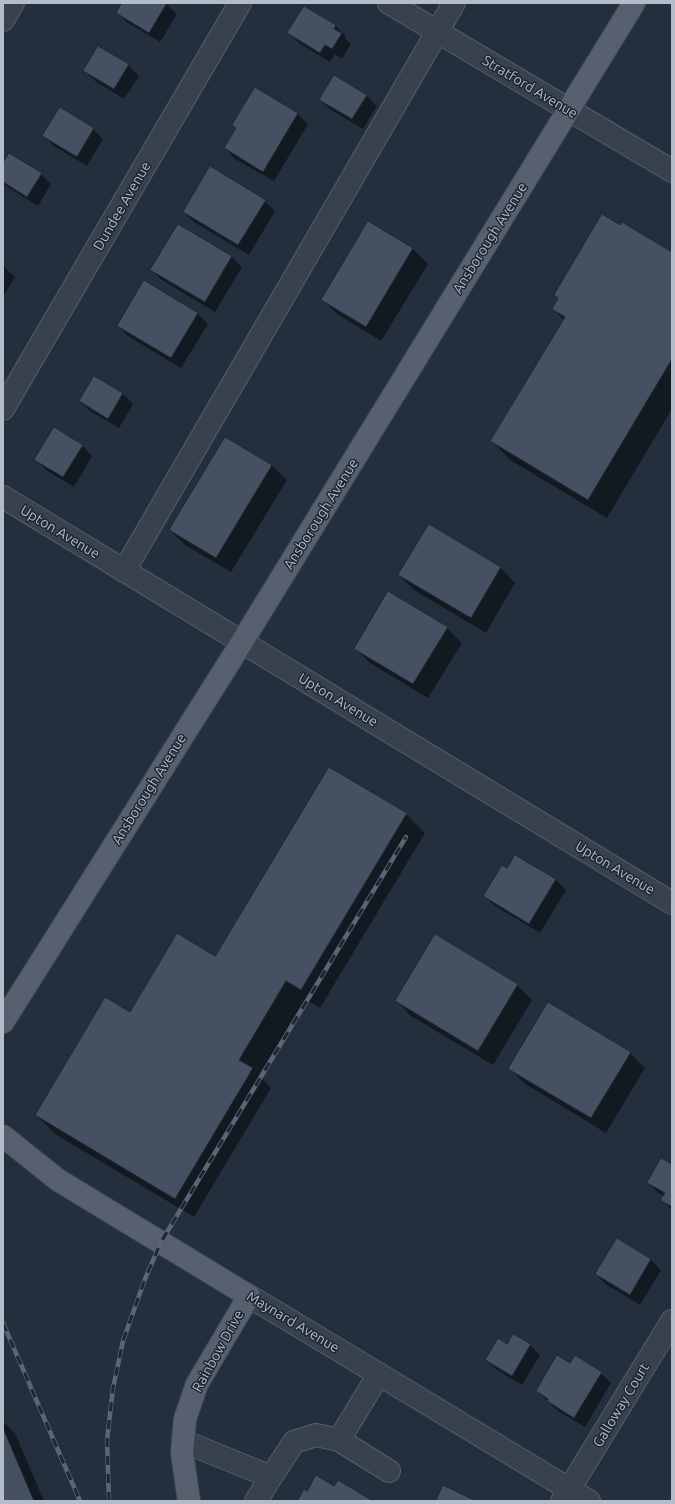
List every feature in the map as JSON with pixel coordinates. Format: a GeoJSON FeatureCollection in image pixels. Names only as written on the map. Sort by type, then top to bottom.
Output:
{"type":"FeatureCollection","features":[{"type":"Feature","properties":{"kind":"main road","name":"Ansborough Avenue"},"geometry":{"type":"LineString","coordinates":[[3,1022],[242,642],[634,3]]}},
{"type":"Feature","properties":{"kind":"main road","name":"Maynard Avenue"},"geometry":{"type":"LineString","coordinates":[[3,1136],[58,1180],[249,1296]]}},
{"type":"Feature","properties":{"kind":"main road","name":"Rainbow Drive"},"geometry":{"type":"LineString","coordinates":[[189,1501],[182,1453],[185,1419],[197,1384],[249,1296]]}},
{"type":"Feature","properties":{"kind":"street"},"geometry":{"type":"LineString","coordinates":[[3,20],[13,3]]}},
{"type":"Feature","properties":{"kind":"street","name":"Dundee Avenue"},"geometry":{"type":"LineString","coordinates":[[3,410],[240,3]]}},
{"type":"Feature","properties":{"kind":"street","name":"Stratford Avenue"},"geometry":{"type":"LineString","coordinates":[[389,3],[672,172]]}},
{"type":"Feature","properties":{"kind":"street"},"geometry":{"type":"LineString","coordinates":[[124,571],[454,3]]}},
{"type":"Feature","properties":{"kind":"street","name":"Upton Avenue"},"geometry":{"type":"LineString","coordinates":[[3,497],[672,903]]}},
{"type":"Feature","properties":{"kind":"street","name":"Maynard Avenue"},"geometry":{"type":"LineString","coordinates":[[249,1296],[378,1374],[566,1495],[589,1501]]}},
{"type":"Feature","properties":{"kind":"street","name":"Galloway Court"},"geometry":{"type":"LineString","coordinates":[[566,1495],[672,1321]]}},
{"type":"Feature","properties":{"kind":"street"},"geometry":{"type":"LineString","coordinates":[[339,1440],[378,1374]]}},
{"type":"Feature","properties":{"kind":"street"},"geometry":{"type":"LineString","coordinates":[[256,1501],[294,1442],[316,1435],[339,1440],[389,1471]]}},
{"type":"Feature","properties":{"kind":"street"},"geometry":{"type":"LineString","coordinates":[[182,1441],[271,1477]]}},
{"type":"Feature","properties":{"kind":"building"},"geometry":{"type":"Polygon","coordinates":[[[122,3],[167,3],[149,33],[116,13],[122,3]]]}},
{"type":"Feature","properties":{"kind":"building"},"geometry":{"type":"Polygon","coordinates":[[[304,6],[336,25],[334,29],[342,33],[332,49],[325,45],[320,53],[287,33],[304,6]]]}},
{"type":"Feature","properties":{"kind":"building"},"geometry":{"type":"Polygon","coordinates":[[[98,46],[129,64],[114,89],[83,71],[98,46]]]}},
{"type":"Feature","properties":{"kind":"building"},"geometry":{"type":"Polygon","coordinates":[[[334,75],[367,95],[352,119],[319,100],[334,75]]]}},
{"type":"Feature","properties":{"kind":"building"},"geometry":{"type":"Polygon","coordinates":[[[255,87],[298,113],[263,172],[224,148],[236,128],[232,125],[255,87]]]}},
{"type":"Feature","properties":{"kind":"building"},"geometry":{"type":"Polygon","coordinates":[[[60,107],[94,128],[77,157],[42,136],[60,107]]]}},
{"type":"Feature","properties":{"kind":"building"},"geometry":{"type":"Polygon","coordinates":[[[9,153],[42,173],[27,197],[3,182],[3,163],[9,153]]]}},
{"type":"Feature","properties":{"kind":"building"},"geometry":{"type":"Polygon","coordinates":[[[210,166],[266,200],[238,245],[183,212],[210,166]]]}},
{"type":"Feature","properties":{"kind":"building"},"geometry":{"type":"Polygon","coordinates":[[[602,214],[620,225],[622,222],[672,252],[672,359],[588,500],[490,441],[565,317],[552,309],[558,298],[554,295],[602,214]]]}},
{"type":"Feature","properties":{"kind":"building"},"geometry":{"type":"Polygon","coordinates":[[[368,221],[413,248],[366,327],[321,300],[368,221]]]}},
{"type":"Feature","properties":{"kind":"building"},"geometry":{"type":"Polygon","coordinates":[[[178,224],[232,256],[205,302],[150,270],[178,224]]]}},
{"type":"Feature","properties":{"kind":"building"},"geometry":{"type":"Polygon","coordinates":[[[144,280],[198,313],[171,358],[117,326],[144,280]]]}},
{"type":"Feature","properties":{"kind":"building"},"geometry":{"type":"Polygon","coordinates":[[[94,376],[123,393],[108,419],[79,401],[94,376]]]}},
{"type":"Feature","properties":{"kind":"building"},"geometry":{"type":"Polygon","coordinates":[[[54,427],[83,445],[63,477],[34,460],[54,427]]]}},
{"type":"Feature","properties":{"kind":"building"},"geometry":{"type":"Polygon","coordinates":[[[225,437],[272,465],[216,558],[169,530],[225,437]]]}},
{"type":"Feature","properties":{"kind":"building"},"geometry":{"type":"Polygon","coordinates":[[[429,524],[501,567],[471,618],[398,575],[429,524]]]}},
{"type":"Feature","properties":{"kind":"building"},"geometry":{"type":"Polygon","coordinates":[[[388,591],[448,627],[413,684],[354,649],[388,591]]]}},
{"type":"Feature","properties":{"kind":"building"},"geometry":{"type":"Polygon","coordinates":[[[329,767],[407,813],[301,990],[286,981],[239,1060],[253,1068],[175,1199],[35,1115],[105,997],[130,1012],[177,933],[215,956],[329,767]]]}},
{"type":"Feature","properties":{"kind":"building"},"geometry":{"type":"Polygon","coordinates":[[[515,855],[556,879],[529,924],[483,896],[502,865],[507,868],[515,855]]]}},
{"type":"Feature","properties":{"kind":"building"},"geometry":{"type":"Polygon","coordinates":[[[435,934],[518,984],[478,1051],[395,1001],[435,934]]]}},
{"type":"Feature","properties":{"kind":"building"},"geometry":{"type":"Polygon","coordinates":[[[548,1002],[631,1052],[591,1118],[508,1069],[548,1002]]]}},
{"type":"Feature","properties":{"kind":"building"},"geometry":{"type":"Polygon","coordinates":[[[661,1158],[672,1164],[672,1207],[660,1200],[665,1193],[647,1183],[661,1158]]]}},
{"type":"Feature","properties":{"kind":"building"},"geometry":{"type":"Polygon","coordinates":[[[617,1238],[651,1259],[630,1295],[595,1274],[617,1238]]]}},
{"type":"Feature","properties":{"kind":"building"},"geometry":{"type":"Polygon","coordinates":[[[513,1334],[531,1344],[512,1376],[485,1360],[498,1338],[507,1344],[513,1334]]]}},
{"type":"Feature","properties":{"kind":"building"},"geometry":{"type":"Polygon","coordinates":[[[557,1355],[570,1363],[575,1355],[602,1372],[574,1418],[547,1401],[548,1399],[536,1391],[557,1355]]]}},
{"type":"Feature","properties":{"kind":"building"},"geometry":{"type":"Polygon","coordinates":[[[3,1428],[34,1501],[3,1501],[3,1428]]]}},
{"type":"Feature","properties":{"kind":"building"},"geometry":{"type":"Polygon","coordinates":[[[316,1475],[334,1486],[338,1480],[373,1501],[297,1501],[304,1489],[307,1491],[316,1475]]]}},
{"type":"Feature","properties":{"kind":"building"},"geometry":{"type":"Polygon","coordinates":[[[443,1485],[476,1501],[436,1501],[443,1485]]]}},
{"type":"Feature","properties":{"kind":"railway"},"geometry":{"type":"LineString","coordinates":[[109,1501],[107,1440],[113,1388],[123,1341],[145,1279],[161,1242],[406,837]]}},
{"type":"Feature","properties":{"kind":"railway"},"geometry":{"type":"LineString","coordinates":[[3,1323],[80,1501]]}}]}
